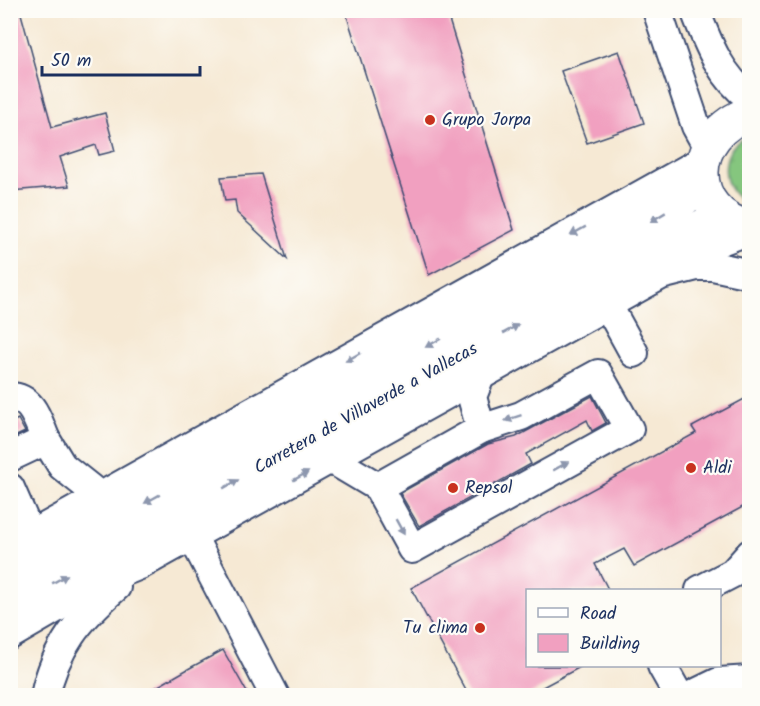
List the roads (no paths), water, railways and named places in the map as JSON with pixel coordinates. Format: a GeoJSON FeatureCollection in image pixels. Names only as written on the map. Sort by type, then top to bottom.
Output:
{"type":"FeatureCollection","features":[{"type":"Feature","properties":{"kind":"main road","name":"Carretera de Villaverde a Vallecas"},"geometry":{"type":"LineString","coordinates":[[10,577],[654,220],[684,199],[704,162],[717,130],[732,119],[750,113]]}},
{"type":"Feature","properties":{"kind":"main road"},"geometry":{"type":"LineString","coordinates":[[704,162],[707,195],[715,208],[742,226]]}},
{"type":"Feature","properties":{"kind":"main road","name":"Carretera de Villaverde a Vallecas"},"geometry":{"type":"LineString","coordinates":[[10,609],[657,247],[705,225],[742,226]]}},
{"type":"Feature","properties":{"kind":"street"},"geometry":{"type":"LineString","coordinates":[[10,488],[21,541],[704,162],[696,126],[657,10]]}},
{"type":"Feature","properties":{"kind":"street"},"geometry":{"type":"LineString","coordinates":[[695,10],[712,53],[726,75],[750,98]]}},
{"type":"Feature","properties":{"kind":"street"},"geometry":{"type":"LineString","coordinates":[[661,275],[668,266],[742,226]]}},
{"type":"Feature","properties":{"kind":"street"},"geometry":{"type":"LineString","coordinates":[[10,635],[108,578],[140,565],[661,275],[697,266],[713,266],[750,274]]}},
{"type":"Feature","properties":{"kind":"street"},"geometry":{"type":"LineString","coordinates":[[607,304],[634,353]]}},
{"type":"Feature","properties":{"kind":"street"},"geometry":{"type":"LineString","coordinates":[[481,374],[472,397],[481,429]]}},
{"type":"Feature","properties":{"kind":"street"},"geometry":{"type":"LineString","coordinates":[[331,459],[378,487],[412,549],[628,429],[598,374],[521,416],[481,429],[378,487]]}},
{"type":"Feature","properties":{"kind":"street"},"geometry":{"type":"LineString","coordinates":[[10,398],[19,398],[27,402],[46,440],[62,465],[101,497]]}},
{"type":"Feature","properties":{"kind":"street"},"geometry":{"type":"LineString","coordinates":[[10,457],[46,440]]}},
{"type":"Feature","properties":{"kind":"street"},"geometry":{"type":"LineString","coordinates":[[192,536],[275,696]]}},
{"type":"Feature","properties":{"kind":"street"},"geometry":{"type":"LineString","coordinates":[[704,589],[733,573],[750,554]]}},
{"type":"Feature","properties":{"kind":"street"},"geometry":{"type":"LineString","coordinates":[[45,696],[53,667],[71,632],[91,607],[140,565]]}},
{"type":"Feature","properties":{"kind":"street"},"geometry":{"type":"LineString","coordinates":[[663,667],[679,696]]}},
{"type":"Feature","properties":{"kind":"street"},"geometry":{"type":"LineString","coordinates":[[690,696],[719,682],[750,680]]}},
{"type":"Feature","properties":{"kind":"place","name":"Grupo Jorpa"},"geometry":{"type":"Point","coordinates":[430,120]}},
{"type":"Feature","properties":{"kind":"place","name":"Aldi"},"geometry":{"type":"Point","coordinates":[691,468]}},
{"type":"Feature","properties":{"kind":"place","name":"Repsol"},"geometry":{"type":"Point","coordinates":[453,488]}},
{"type":"Feature","properties":{"kind":"place","name":"Tu clima"},"geometry":{"type":"Point","coordinates":[480,628]}}]}
